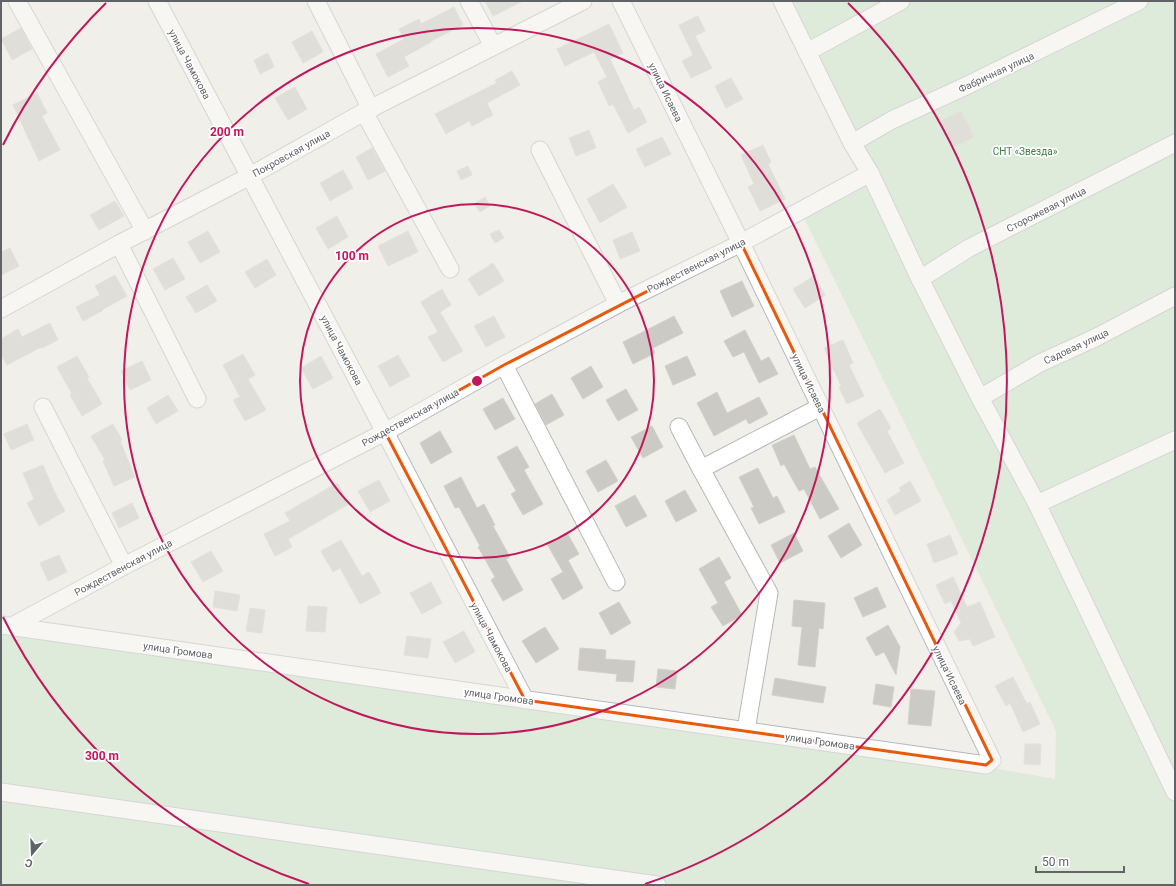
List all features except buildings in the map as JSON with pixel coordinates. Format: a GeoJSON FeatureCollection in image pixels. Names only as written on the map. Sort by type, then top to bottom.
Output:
{"type":"FeatureCollection","features":[{"type":"Feature","properties":{"kind":"street"},"geometry":{"type":"LineString","coordinates":[[17,1],[145,231]]}},
{"type":"Feature","properties":{"kind":"street","name":"улица Чамокова"},"geometry":{"type":"LineString","coordinates":[[157,1],[525,700]]}},
{"type":"Feature","properties":{"kind":"street"},"geometry":{"type":"LineString","coordinates":[[316,1],[367,111],[450,269]]}},
{"type":"Feature","properties":{"kind":"street"},"geometry":{"type":"LineString","coordinates":[[469,1],[493,46]]}},
{"type":"Feature","properties":{"kind":"street","name":"Покровская улица"},"geometry":{"type":"LineString","coordinates":[[1,309],[119,244],[250,176],[367,111],[583,1]]}},
{"type":"Feature","properties":{"kind":"street","name":"улица Исаева"},"geometry":{"type":"LineString","coordinates":[[621,1],[741,243],[992,760],[986,765]]}},
{"type":"Feature","properties":{"kind":"street"},"geometry":{"type":"LineString","coordinates":[[807,52],[901,1]]}},
{"type":"Feature","properties":{"kind":"street","name":"Фабричная улица"},"geometry":{"type":"LineString","coordinates":[[852,143],[892,120],[975,82],[1139,1]]}},
{"type":"Feature","properties":{"kind":"street"},"geometry":{"type":"LineString","coordinates":[[786,2],[807,52],[852,143],[870,173],[920,279],[980,398],[1037,504],[1175,792]]}},
{"type":"Feature","properties":{"kind":"street","name":"Сторожевая улица"},"geometry":{"type":"LineString","coordinates":[[920,279],[969,248],[1175,143]]}},
{"type":"Feature","properties":{"kind":"street"},"geometry":{"type":"LineString","coordinates":[[540,150],[618,304]]}},
{"type":"Feature","properties":{"kind":"street","name":"Рождественская улица"},"geometry":{"type":"LineString","coordinates":[[6,626],[385,432],[504,364],[618,304],[741,243],[870,173]]}},
{"type":"Feature","properties":{"kind":"street"},"geometry":{"type":"LineString","coordinates":[[119,244],[197,399]]}},
{"type":"Feature","properties":{"kind":"street","name":"Садовая улица"},"geometry":{"type":"LineString","coordinates":[[980,398],[1040,363],[1094,338],[1175,296]]}},
{"type":"Feature","properties":{"kind":"street"},"geometry":{"type":"LineString","coordinates":[[504,364],[616,582]]}},
{"type":"Feature","properties":{"kind":"street"},"geometry":{"type":"LineString","coordinates":[[43,407],[124,566]]}},
{"type":"Feature","properties":{"kind":"street"},"geometry":{"type":"LineString","coordinates":[[701,468],[820,407]]}},
{"type":"Feature","properties":{"kind":"street"},"geometry":{"type":"LineString","coordinates":[[679,427],[768,593],[746,730]]}},
{"type":"Feature","properties":{"kind":"street"},"geometry":{"type":"LineString","coordinates":[[1037,504],[1175,440]]}},
{"type":"Feature","properties":{"kind":"street","name":"улица Громова"},"geometry":{"type":"LineString","coordinates":[[6,626],[986,765]]}},
{"type":"Feature","properties":{"kind":"street"},"geometry":{"type":"LineString","coordinates":[[1,792],[657,885]]}},
{"type":"Feature","properties":{"kind":"highlighted area"},"geometry":{"type":"Polygon","coordinates":[[[741,243],[992,760],[986,765],[525,700],[385,432],[504,365],[741,243]]]}},
{"type":"Feature","properties":{"kind":"green space","name":"СНТ «Звезда»"},"geometry":{"type":"Polygon","coordinates":[[[780,1],[1175,1],[1175,885],[1,885],[1,620],[734,722],[1055,779],[1056,731],[801,212],[858,184],[874,186],[780,1]]]}}]}
